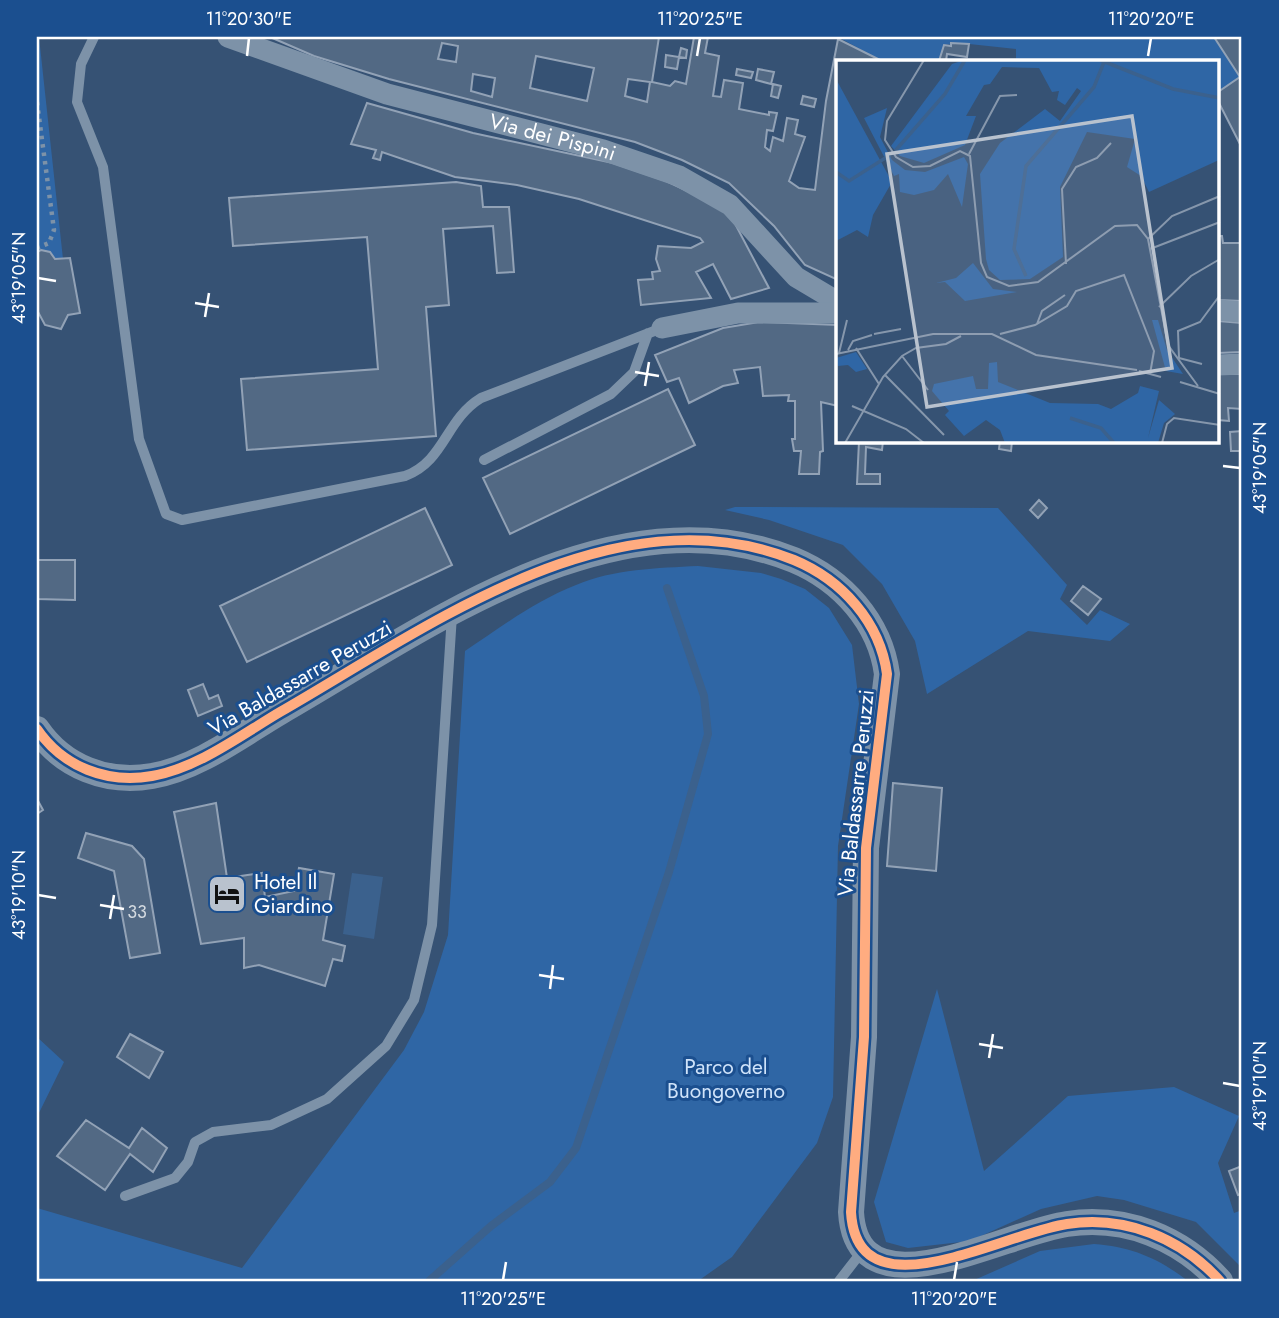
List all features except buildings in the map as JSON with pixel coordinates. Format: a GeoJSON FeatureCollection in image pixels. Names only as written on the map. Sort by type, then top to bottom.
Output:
{"type":"FeatureCollection","features":[{"type":"Feature","properties":{"kind":"street","name":"Via dei Pispini"},"geometry":{"type":"LineString","coordinates":[[228,37],[387,94],[603,150],[679,176],[730,205],[796,277],[836,301]]}},
{"type":"Feature","properties":{"kind":"street"},"geometry":{"type":"LineString","coordinates":[[1220,310],[1242,312]]}},
{"type":"Feature","properties":{"kind":"street"},"geometry":{"type":"LineString","coordinates":[[655,330],[738,313],[836,313]]}},
{"type":"Feature","properties":{"kind":"street"},"geometry":{"type":"LineString","coordinates":[[1220,365],[1242,364]]}},
{"type":"Feature","properties":{"kind":"street","name":"Via Baldassarre Peruzzi"},"geometry":{"type":"LineString","coordinates":[[37,729],[53,750],[85,770],[117,777],[153,776],[206,755],[453,613],[523,578],[592,553],[648,542],[694,541],[761,550],[802,564],[836,585],[864,614],[886,663],[887,688],[866,848],[864,1037],[851,1212],[852,1231],[860,1254]]}},
{"type":"Feature","properties":{"kind":"street"},"geometry":{"type":"LineString","coordinates":[[860,1254],[881,1272],[894,1276],[920,1277],[1044,1230],[1067,1224],[1111,1223],[1139,1229],[1167,1240],[1195,1258],[1220,1281]]}},
{"type":"Feature","properties":{"kind":"lane"},"geometry":{"type":"LineString","coordinates":[[94,37],[81,64],[77,102],[105,176],[139,439],[166,514],[182,520],[405,476],[423,470],[466,407],[481,398],[655,330]]}},
{"type":"Feature","properties":{"kind":"lane"},"geometry":{"type":"LineString","coordinates":[[484,460],[611,394],[634,373],[655,330]]}},
{"type":"Feature","properties":{"kind":"lane"},"geometry":{"type":"LineString","coordinates":[[125,1196],[174,1178],[188,1161],[195,1142],[213,1132],[271,1125],[327,1099],[386,1046],[414,1000],[432,925],[453,613]]}},
{"type":"Feature","properties":{"kind":"lane"},"geometry":{"type":"LineString","coordinates":[[839,1281],[860,1254]]}},
{"type":"Feature","properties":{"kind":"path"},"geometry":{"type":"LineString","coordinates":[[37,102],[54,229],[49,243],[37,248]]}},
{"type":"Feature","properties":{"kind":"green space"},"geometry":{"type":"Polygon","coordinates":[[[37,37],[63,259],[55,259],[50,252],[37,252],[37,37]]]}},
{"type":"Feature","properties":{"kind":"green space"},"geometry":{"type":"Polygon","coordinates":[[[838,37],[1214,37],[1240,77],[1220,91],[1220,60],[1016,60],[1016,49],[960,43],[944,45],[939,60],[880,60],[838,37]]]}},
{"type":"Feature","properties":{"kind":"green space"},"geometry":{"type":"Polygon","coordinates":[[[735,507],[998,508],[1067,585],[1060,599],[1087,625],[1100,610],[1130,624],[1110,641],[1028,631],[927,694],[915,641],[882,584],[843,545],[769,520],[725,510],[735,507]]]}},
{"type":"Feature","properties":{"kind":"green space","name":"Parco del Buongoverno"},"geometry":{"type":"Polygon","coordinates":[[[698,566],[761,573],[781,579],[805,589],[829,608],[852,645],[859,704],[838,846],[833,1097],[817,1143],[732,1257],[698,1281],[37,1281],[37,1208],[242,1268],[404,1050],[424,1012],[448,935],[465,651],[532,607],[561,591],[590,580],[636,570],[698,566]]]}},
{"type":"Feature","properties":{"kind":"green space"},"geometry":{"type":"Polygon","coordinates":[[[937,989],[984,1171],[1068,1096],[1174,1087],[1239,1116],[1218,1163],[1234,1213],[1242,1210],[1242,1268],[1196,1222],[1124,1200],[1097,1196],[1041,1209],[970,1241],[908,1248],[886,1242],[874,1202],[937,989]]]}},
{"type":"Feature","properties":{"kind":"green space"},"geometry":{"type":"Polygon","coordinates":[[[37,1037],[64,1062],[37,1117],[37,1037]]]}},
{"type":"Feature","properties":{"kind":"green space"},"geometry":{"type":"Polygon","coordinates":[[[1094,1244],[1144,1255],[1188,1281],[972,1281],[1040,1251],[1094,1244]]]}},
{"type":"Feature","properties":{"kind":"shaded area"},"geometry":{"type":"Polygon","coordinates":[[[352,873],[383,877],[374,939],[343,934],[352,873]]]}},
{"type":"Feature","properties":{"kind":"waterway"},"geometry":{"type":"LineString","coordinates":[[429,1281],[491,1226],[550,1182],[576,1148],[669,872],[708,734],[704,696],[667,588]]}},
{"type":"Feature","properties":{"kind":"cycle path"},"geometry":{"type":"LineString","coordinates":[[37,729],[60,754],[87,770],[119,777],[152,776],[186,766],[219,750],[398,642],[460,608],[525,577],[592,554],[659,541],[727,542],[794,560],[828,579],[856,605],[876,637],[887,674],[866,848],[864,1037],[851,1212],[859,1243],[878,1260],[905,1265],[937,1261],[1067,1224],[1110,1223],[1151,1233],[1170,1242],[1205,1266],[1220,1281]]}},
{"type":"Feature","properties":{"kind":"place","name":"Hotel Il Giardino"},"geometry":{"type":"Point","coordinates":[227,894]}}]}
